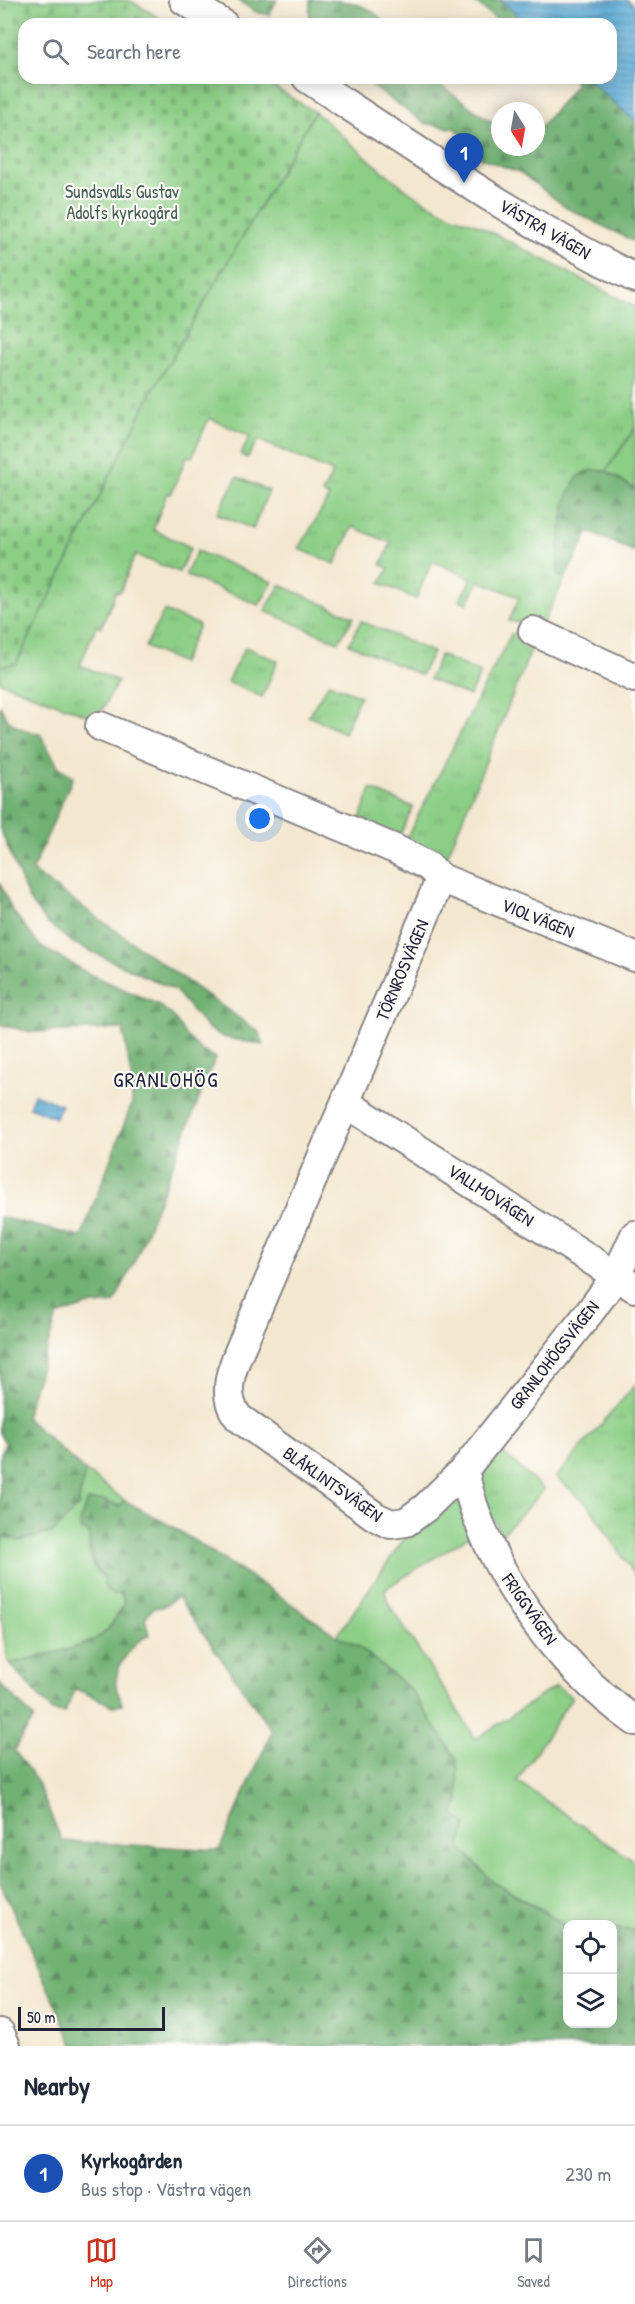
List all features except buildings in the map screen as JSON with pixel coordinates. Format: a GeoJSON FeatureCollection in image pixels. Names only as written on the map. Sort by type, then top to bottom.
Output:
{"type":"FeatureCollection","features":[{"type":"Feature","properties":{"kind":"street"},"geometry":{"type":"LineString","coordinates":[[184,0],[213,18]]}},
{"type":"Feature","properties":{"kind":"street","name":"VÄSTRA VÄGEN"},"geometry":{"type":"LineString","coordinates":[[317,84],[465,183],[590,255],[635,278]]}},
{"type":"Feature","properties":{"kind":"street"},"geometry":{"type":"LineString","coordinates":[[533,631],[635,678]]}},
{"type":"Feature","properties":{"kind":"street"},"geometry":{"type":"LineString","coordinates":[[100,726],[395,849],[428,866],[441,878]]}},
{"type":"Feature","properties":{"kind":"street","name":"VIOLVÄGEN"},"geometry":{"type":"LineString","coordinates":[[441,878],[635,957]]}},
{"type":"Feature","properties":{"kind":"street","name":"TÖRNROSVÄGEN"},"geometry":{"type":"LineString","coordinates":[[231,1409],[228,1397],[230,1379],[441,878]]}},
{"type":"Feature","properties":{"kind":"street","name":"VALLMOVÄGEN"},"geometry":{"type":"LineString","coordinates":[[346,1103],[626,1282]]}},
{"type":"Feature","properties":{"kind":"street","name":"GRANLOHÖGSVÄGEN"},"geometry":{"type":"LineString","coordinates":[[464,1470],[626,1282],[635,1234]]}},
{"type":"Feature","properties":{"kind":"street","name":"BLÅKLINTSVÄGEN"},"geometry":{"type":"LineString","coordinates":[[231,1409],[239,1418],[287,1453],[391,1524],[406,1522],[425,1508],[464,1470]]}},
{"type":"Feature","properties":{"kind":"street","name":"FRIGGVÄGEN"},"geometry":{"type":"LineString","coordinates":[[464,1470],[470,1498],[479,1523],[500,1565],[541,1629],[582,1677],[635,1721]]}},
{"type":"Feature","properties":{"kind":"street"},"geometry":{"type":"LineString","coordinates":[[0,2033],[6,2046]]}},
{"type":"Feature","properties":{"kind":"green space","name":"Sundsvalls Gustav Adolfs kyrkogård"},"geometry":{"type":"Polygon","coordinates":[[[0,0],[129,0],[160,18],[18,18],[18,84],[269,84],[315,112],[152,392],[16,664],[0,666],[0,0]]]}},
{"type":"Feature","properties":{"kind":"green space"},"geometry":{"type":"Polygon","coordinates":[[[237,0],[277,0],[269,15],[256,12],[237,0]]]}},
{"type":"Feature","properties":{"kind":"green space"},"geometry":{"type":"Polygon","coordinates":[[[310,0],[334,0],[362,6],[381,18],[309,18],[310,0]]]}},
{"type":"Feature","properties":{"kind":"green space"},"geometry":{"type":"Polygon","coordinates":[[[472,0],[501,0],[521,18],[494,18],[472,0]]]}},
{"type":"Feature","properties":{"kind":"green space"},"geometry":{"type":"Polygon","coordinates":[[[369,84],[438,84],[491,122],[491,156],[545,156],[545,121],[577,84],[595,84],[635,120],[635,242],[567,208],[521,173],[483,159],[471,141],[456,129],[424,123],[369,84]]]}},
{"type":"Feature","properties":{"kind":"green space"},"geometry":{"type":"Polygon","coordinates":[[[315,112],[389,176],[429,204],[474,223],[635,307],[635,428],[606,471],[585,472],[573,484],[564,509],[560,538],[558,576],[565,578],[542,625],[509,621],[519,597],[479,581],[467,604],[460,600],[471,578],[432,561],[416,599],[380,583],[389,569],[381,565],[391,543],[353,527],[335,564],[299,549],[329,497],[322,493],[333,472],[258,440],[247,458],[241,455],[250,436],[209,418],[192,457],[187,456],[171,494],[167,493],[153,530],[191,547],[179,572],[135,555],[120,592],[116,591],[101,628],[96,626],[80,665],[118,681],[97,719],[0,682],[0,666],[16,664],[152,392],[315,112]]]}},
{"type":"Feature","properties":{"kind":"green space"},"geometry":{"type":"Polygon","coordinates":[[[635,428],[635,489],[606,471],[635,428]]]}},
{"type":"Feature","properties":{"kind":"green space"},"geometry":{"type":"Polygon","coordinates":[[[592,470],[606,471],[635,489],[635,552],[589,532],[565,578],[558,576],[564,508],[573,484],[579,476],[592,470]]]}},
{"type":"Feature","properties":{"kind":"green space"},"geometry":{"type":"Polygon","coordinates":[[[237,477],[269,491],[253,529],[217,514],[237,477]]]}},
{"type":"Feature","properties":{"kind":"green space"},"geometry":{"type":"Polygon","coordinates":[[[197,551],[273,582],[259,605],[185,575],[197,551]]]}},
{"type":"Feature","properties":{"kind":"green space"},"geometry":{"type":"Polygon","coordinates":[[[280,585],[354,617],[338,642],[265,611],[280,585]]]}},
{"type":"Feature","properties":{"kind":"green space"},"geometry":{"type":"Polygon","coordinates":[[[164,611],[199,625],[182,663],[145,647],[164,611]]]}},
{"type":"Feature","properties":{"kind":"green space"},"geometry":{"type":"Polygon","coordinates":[[[361,621],[433,652],[421,675],[349,644],[361,621]]]}},
{"type":"Feature","properties":{"kind":"green space"},"geometry":{"type":"Polygon","coordinates":[[[520,631],[536,638],[444,864],[405,841],[511,634],[520,631]]]}},
{"type":"Feature","properties":{"kind":"green space"},"geometry":{"type":"Polygon","coordinates":[[[245,647],[278,661],[262,697],[227,682],[245,647]]]}},
{"type":"Feature","properties":{"kind":"green space"},"geometry":{"type":"Polygon","coordinates":[[[440,655],[481,673],[469,696],[429,679],[440,655]]]}},
{"type":"Feature","properties":{"kind":"green space"},"geometry":{"type":"Polygon","coordinates":[[[329,683],[360,696],[344,733],[308,716],[329,683]]]}},
{"type":"Feature","properties":{"kind":"green space"},"geometry":{"type":"Polygon","coordinates":[[[0,705],[6,717],[16,726],[40,734],[58,766],[73,777],[32,871],[260,1033],[263,1045],[223,1037],[207,1028],[175,990],[73,943],[47,923],[29,900],[0,828],[0,705]]]}},
{"type":"Feature","properties":{"kind":"green space"},"geometry":{"type":"Polygon","coordinates":[[[371,789],[413,807],[401,833],[395,836],[359,821],[371,789]]]}},
{"type":"Feature","properties":{"kind":"green space"},"geometry":{"type":"Polygon","coordinates":[[[0,883],[12,910],[40,946],[89,974],[157,1004],[172,1015],[186,1036],[202,1051],[215,1058],[138,1254],[114,1303],[86,1306],[57,1316],[25,1417],[85,1471],[78,1506],[54,1532],[20,1541],[4,1536],[0,1547],[0,1453],[6,1443],[0,1435],[0,1217],[81,1237],[132,1103],[132,1083],[123,1029],[32,1032],[0,1025],[0,883]]]}},
{"type":"Feature","properties":{"kind":"green space"},"geometry":{"type":"Polygon","coordinates":[[[635,1385],[635,1575],[589,1506],[556,1477],[635,1385]]]}},
{"type":"Feature","properties":{"kind":"green space"},"geometry":{"type":"Polygon","coordinates":[[[494,1444],[544,1490],[501,1535],[481,1496],[479,1465],[494,1444]]]}},
{"type":"Feature","properties":{"kind":"green space"},"geometry":{"type":"Polygon","coordinates":[[[85,1471],[124,1500],[119,1506],[103,1500],[93,1526],[89,1545],[92,1563],[125,1603],[109,1628],[98,1638],[75,1648],[10,1664],[4,1641],[1,1608],[0,1547],[4,1536],[78,1506],[85,1471]]]}},
{"type":"Feature","properties":{"kind":"green space"},"geometry":{"type":"Polygon","coordinates":[[[454,1496],[459,1500],[474,1533],[385,1589],[387,1601],[476,1739],[556,1686],[572,1697],[517,1781],[635,1862],[635,1930],[617,1929],[617,1920],[563,1920],[563,1950],[560,1949],[545,1911],[493,1882],[460,1847],[466,1824],[453,1813],[459,1800],[457,1784],[337,1636],[410,1530],[454,1496]]]}},
{"type":"Feature","properties":{"kind":"green space"},"geometry":{"type":"Polygon","coordinates":[[[103,1500],[119,1506],[124,1500],[171,1526],[273,1591],[337,1636],[358,1646],[411,1690],[457,1759],[459,1800],[453,1813],[466,1824],[460,1847],[493,1882],[563,1924],[560,1949],[563,1950],[563,2028],[617,2028],[617,1929],[635,1930],[635,2046],[74,2046],[0,1882],[0,1683],[34,1718],[14,1750],[36,1780],[62,1841],[219,1850],[272,1731],[178,1597],[162,1607],[153,1608],[145,1618],[149,1635],[131,1649],[121,1663],[116,1686],[122,1705],[113,1706],[76,1689],[64,1713],[52,1711],[10,1664],[75,1648],[98,1638],[109,1628],[125,1603],[121,1593],[112,1595],[104,1587],[105,1579],[96,1568],[92,1558],[89,1533],[80,1529],[87,1501],[103,1500]]]}},
{"type":"Feature","properties":{"kind":"water"},"geometry":{"type":"Polygon","coordinates":[[[501,0],[628,0],[635,7],[635,121],[594,84],[617,84],[617,18],[520,18],[501,0]]]}},
{"type":"Feature","properties":{"kind":"water"},"geometry":{"type":"Polygon","coordinates":[[[34,1094],[61,1105],[56,1118],[29,1107],[34,1094]]]}},
{"type":"Feature","properties":{"kind":"place","name":"Kyrkogården"},"geometry":{"type":"Point","coordinates":[464,183]}},
{"type":"Feature","properties":{"kind":"district","name":"GRANLOHÖG"},"geometry":{"type":"Point","coordinates":[166,1079]}}]}
